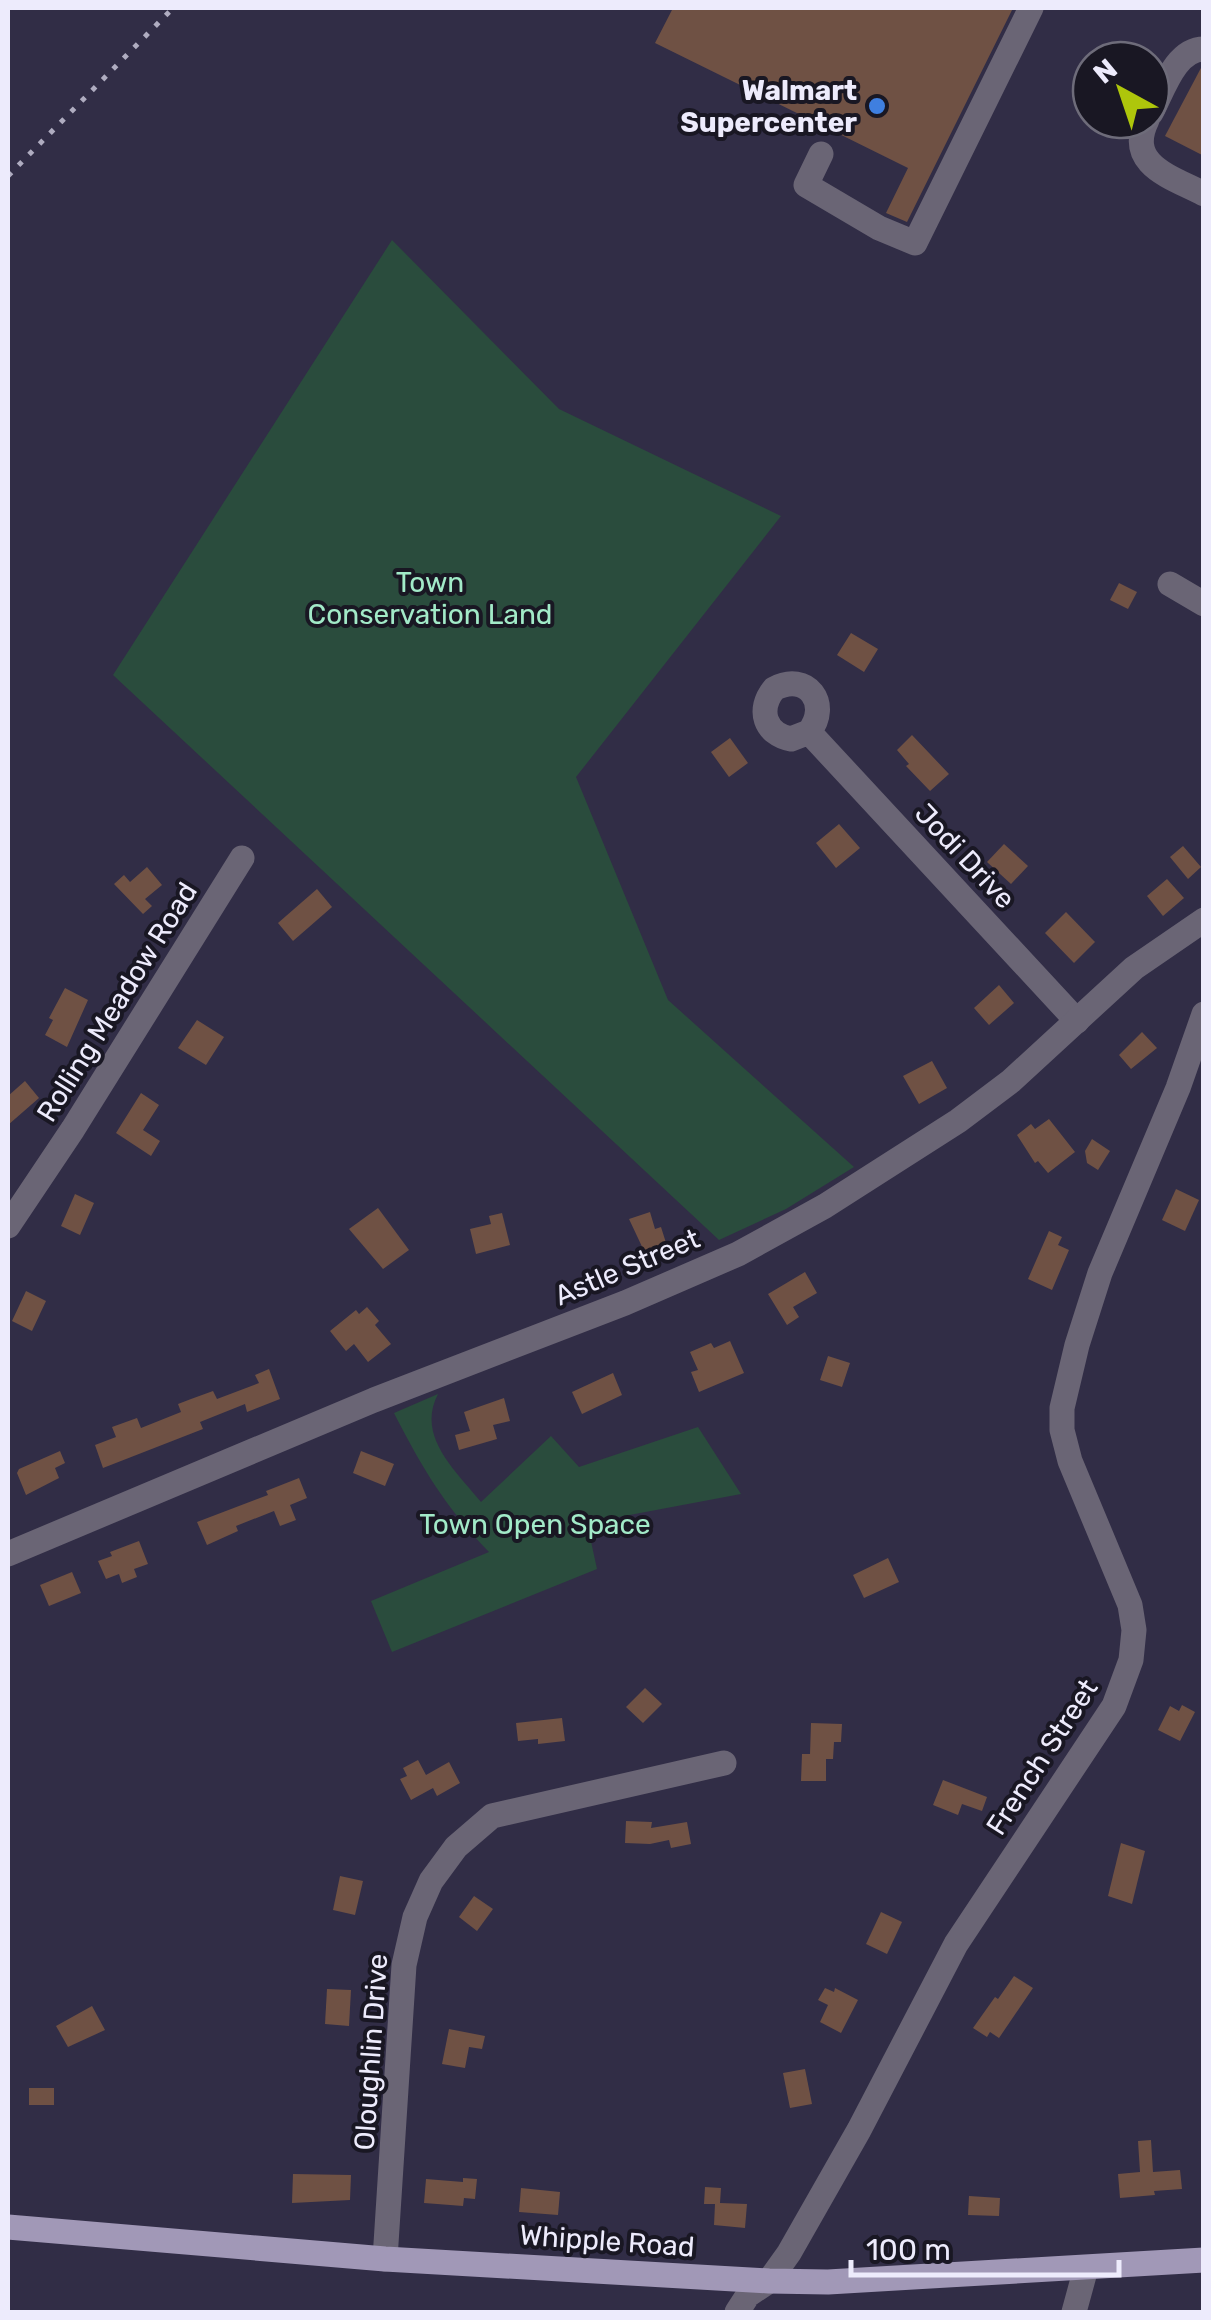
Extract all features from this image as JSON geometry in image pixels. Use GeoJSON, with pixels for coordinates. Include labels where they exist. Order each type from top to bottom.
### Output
{"type":"FeatureCollection","features":[{"type":"Feature","properties":{"kind":"main road","name":"Whipple Road"},"geometry":{"type":"LineString","coordinates":[[8,2227],[385,2259],[769,2281],[828,2282],[1204,2260]]}},
{"type":"Feature","properties":{"kind":"street"},"geometry":{"type":"LineString","coordinates":[[821,154],[806,185],[879,228],[915,243],[1032,8]]}},
{"type":"Feature","properties":{"kind":"street"},"geometry":{"type":"LineString","coordinates":[[1171,76],[1182,56],[1193,49],[1204,49]]}},
{"type":"Feature","properties":{"kind":"street"},"geometry":{"type":"LineString","coordinates":[[1141,140],[1148,161],[1204,194]]}},
{"type":"Feature","properties":{"kind":"street"},"geometry":{"type":"LineString","coordinates":[[1170,584],[1204,604]]}},
{"type":"Feature","properties":{"kind":"street","name":"Jodi Drive"},"geometry":{"type":"LineString","coordinates":[[809,732],[1078,1021]]}},
{"type":"Feature","properties":{"kind":"street","name":"Rolling Meadow Road"},"geometry":{"type":"LineString","coordinates":[[8,1226],[242,858]]}},
{"type":"Feature","properties":{"kind":"street","name":"Astle Street"},"geometry":{"type":"LineString","coordinates":[[8,1551],[738,1254],[825,1206],[958,1122],[1012,1082],[1134,968],[1204,920]]}},
{"type":"Feature","properties":{"kind":"street","name":"French Street"},"geometry":{"type":"LineString","coordinates":[[737,2312],[748,2295],[769,2281],[789,2252],[859,2130],[956,1944],[1099,1732],[1126,1679],[1133,1646],[1130,1605],[1070,1461],[1062,1430],[1062,1408],[1072,1361],[1100,1273],[1178,1088],[1204,1014]]}},
{"type":"Feature","properties":{"kind":"street","name":"Oloughlin Drive"},"geometry":{"type":"LineString","coordinates":[[385,2259],[404,1965],[415,1917],[431,1881],[456,1847],[492,1816],[724,1763]]}},
{"type":"Feature","properties":{"kind":"street"},"geometry":{"type":"LineString","coordinates":[[1074,2312],[1086,2268]]}},
{"type":"Feature","properties":{"kind":"green space","name":"Town Conservation Land"},"geometry":{"type":"Polygon","coordinates":[[[392,240],[559,409],[781,516],[576,777],[668,1000],[854,1167],[786,1209],[719,1240],[113,675],[392,240]]]}},
{"type":"Feature","properties":{"kind":"green space","name":"Town Open Space"},"geometry":{"type":"Polygon","coordinates":[[[438,1394],[432,1409],[435,1438],[450,1465],[481,1502],[551,1436],[579,1467],[698,1427],[741,1494],[587,1523],[597,1569],[392,1652],[371,1601],[489,1552],[436,1487],[394,1413],[438,1394]]]}},
{"type":"Feature","properties":{"kind":"building","name":"Walmart Supercenter"},"geometry":{"type":"Polygon","coordinates":[[[673,8],[1013,8],[907,222],[886,213],[908,168],[655,43],[673,8]]]}},
{"type":"Feature","properties":{"kind":"building"},"geometry":{"type":"Polygon","coordinates":[[[1204,66],[1204,156],[1171,139],[1171,125],[1204,66]]]}},
{"type":"Feature","properties":{"kind":"building"},"geometry":{"type":"Polygon","coordinates":[[[1119,583],[1137,592],[1128,609],[1110,600],[1119,583]]]}},
{"type":"Feature","properties":{"kind":"building"},"geometry":{"type":"Polygon","coordinates":[[[851,633],[878,649],[864,672],[837,655],[851,633]]]}},
{"type":"Feature","properties":{"kind":"building"},"geometry":{"type":"Polygon","coordinates":[[[912,735],[949,774],[930,791],[906,766],[909,764],[897,750],[912,735]]]}},
{"type":"Feature","properties":{"kind":"building"},"geometry":{"type":"Polygon","coordinates":[[[730,738],[748,763],[729,777],[711,752],[730,738]]]}},
{"type":"Feature","properties":{"kind":"building"},"geometry":{"type":"Polygon","coordinates":[[[839,824],[860,848],[836,868],[816,843],[839,824]]]}},
{"type":"Feature","properties":{"kind":"building"},"geometry":{"type":"Polygon","coordinates":[[[1004,844],[1028,866],[1011,884],[987,862],[1004,844]]]}},
{"type":"Feature","properties":{"kind":"building"},"geometry":{"type":"Polygon","coordinates":[[[1183,846],[1201,867],[1188,879],[1170,857],[1183,846]]]}},
{"type":"Feature","properties":{"kind":"building"},"geometry":{"type":"Polygon","coordinates":[[[147,867],[162,885],[145,899],[152,906],[143,914],[114,884],[124,875],[130,882],[147,867]]]}},
{"type":"Feature","properties":{"kind":"building"},"geometry":{"type":"Polygon","coordinates":[[[1167,879],[1184,898],[1163,916],[1147,896],[1167,879]]]}},
{"type":"Feature","properties":{"kind":"building"},"geometry":{"type":"Polygon","coordinates":[[[317,889],[332,907],[293,941],[278,923],[317,889]]]}},
{"type":"Feature","properties":{"kind":"building"},"geometry":{"type":"Polygon","coordinates":[[[1066,912],[1095,942],[1074,963],[1045,933],[1066,912]]]}},
{"type":"Feature","properties":{"kind":"building"},"geometry":{"type":"Polygon","coordinates":[[[999,985],[1014,1003],[989,1025],[974,1008],[999,985]]]}},
{"type":"Feature","properties":{"kind":"building"},"geometry":{"type":"Polygon","coordinates":[[[65,988],[88,1000],[67,1047],[45,1035],[65,988]]]}},
{"type":"Feature","properties":{"kind":"building"},"geometry":{"type":"Polygon","coordinates":[[[197,1020],[224,1037],[206,1065],[178,1048],[197,1020]]]}},
{"type":"Feature","properties":{"kind":"building"},"geometry":{"type":"Polygon","coordinates":[[[1142,1032],[1157,1048],[1131,1069],[1119,1055],[1142,1032]]]}},
{"type":"Feature","properties":{"kind":"building"},"geometry":{"type":"Polygon","coordinates":[[[932,1061],[947,1088],[919,1104],[903,1076],[932,1061]]]}},
{"type":"Feature","properties":{"kind":"building"},"geometry":{"type":"Polygon","coordinates":[[[25,1081],[39,1098],[8,1125],[8,1096],[25,1081]]]}},
{"type":"Feature","properties":{"kind":"building"},"geometry":{"type":"Polygon","coordinates":[[[141,1093],[159,1105],[143,1130],[160,1141],[151,1156],[116,1133],[141,1093]]]}},
{"type":"Feature","properties":{"kind":"building"},"geometry":{"type":"Polygon","coordinates":[[[1049,1119],[1075,1152],[1048,1173],[1038,1161],[1035,1163],[1017,1135],[1031,1124],[1035,1129],[1049,1119]]]}},
{"type":"Feature","properties":{"kind":"building"},"geometry":{"type":"Polygon","coordinates":[[[1092,1139],[1110,1151],[1098,1170],[1087,1163],[1085,1151],[1092,1139]]]}},
{"type":"Feature","properties":{"kind":"building"},"geometry":{"type":"Polygon","coordinates":[[[1176,1189],[1199,1200],[1185,1231],[1162,1220],[1176,1189]]]}},
{"type":"Feature","properties":{"kind":"building"},"geometry":{"type":"Polygon","coordinates":[[[75,1194],[94,1203],[80,1235],[61,1226],[75,1194]]]}},
{"type":"Feature","properties":{"kind":"building"},"geometry":{"type":"Polygon","coordinates":[[[378,1208],[409,1250],[383,1269],[349,1229],[378,1208]]]}},
{"type":"Feature","properties":{"kind":"building"},"geometry":{"type":"Polygon","coordinates":[[[650,1212],[655,1229],[661,1227],[667,1246],[645,1253],[629,1219],[650,1212]]]}},
{"type":"Feature","properties":{"kind":"building"},"geometry":{"type":"Polygon","coordinates":[[[502,1213],[510,1245],[476,1254],[470,1229],[491,1224],[489,1216],[502,1213]]]}},
{"type":"Feature","properties":{"kind":"building"},"geometry":{"type":"Polygon","coordinates":[[[1049,1231],[1062,1237],[1058,1245],[1069,1250],[1052,1290],[1028,1279],[1049,1231]]]}},
{"type":"Feature","properties":{"kind":"building"},"geometry":{"type":"Polygon","coordinates":[[[805,1272],[817,1293],[793,1307],[799,1317],[787,1325],[768,1294],[805,1272]]]}},
{"type":"Feature","properties":{"kind":"building"},"geometry":{"type":"Polygon","coordinates":[[[26,1291],[46,1301],[32,1331],[12,1321],[26,1291]]]}},
{"type":"Feature","properties":{"kind":"building"},"geometry":{"type":"Polygon","coordinates":[[[367,1307],[379,1321],[375,1325],[391,1344],[368,1362],[354,1344],[346,1351],[330,1331],[356,1310],[359,1314],[367,1307]]]}},
{"type":"Feature","properties":{"kind":"building"},"geometry":{"type":"Polygon","coordinates":[[[730,1341],[744,1373],[699,1392],[691,1372],[698,1370],[690,1352],[711,1343],[714,1348],[730,1341]]]}},
{"type":"Feature","properties":{"kind":"building"},"geometry":{"type":"Polygon","coordinates":[[[828,1356],[850,1363],[842,1387],[820,1380],[828,1356]]]}},
{"type":"Feature","properties":{"kind":"building"},"geometry":{"type":"Polygon","coordinates":[[[269,1369],[280,1399],[247,1412],[245,1404],[200,1422],[203,1429],[103,1468],[95,1445],[116,1437],[112,1427],[137,1418],[141,1428],[181,1412],[178,1404],[191,1399],[213,1391],[217,1399],[259,1383],[255,1375],[269,1369]]]}},
{"type":"Feature","properties":{"kind":"building"},"geometry":{"type":"Polygon","coordinates":[[[613,1373],[622,1395],[582,1414],[572,1392],[613,1373]]]}},
{"type":"Feature","properties":{"kind":"building"},"geometry":{"type":"Polygon","coordinates":[[[504,1398],[510,1421],[493,1425],[497,1439],[459,1450],[455,1435],[470,1431],[464,1412],[504,1398]]]}},
{"type":"Feature","properties":{"kind":"building"},"geometry":{"type":"Polygon","coordinates":[[[60,1451],[65,1463],[55,1468],[59,1478],[26,1495],[19,1469],[60,1451]]]}},
{"type":"Feature","properties":{"kind":"building"},"geometry":{"type":"Polygon","coordinates":[[[361,1451],[394,1464],[385,1486],[353,1473],[361,1451]]]}},
{"type":"Feature","properties":{"kind":"building"},"geometry":{"type":"Polygon","coordinates":[[[299,1478],[307,1498],[290,1505],[296,1520],[280,1526],[274,1511],[236,1526],[238,1531],[207,1545],[197,1522],[268,1495],[266,1491],[299,1478]]]}},
{"type":"Feature","properties":{"kind":"building"},"geometry":{"type":"Polygon","coordinates":[[[139,1541],[148,1564],[134,1569],[137,1577],[122,1583],[119,1574],[106,1579],[98,1561],[139,1541]]]}},
{"type":"Feature","properties":{"kind":"building"},"geometry":{"type":"Polygon","coordinates":[[[888,1558],[899,1582],[864,1598],[853,1575],[888,1558]]]}},
{"type":"Feature","properties":{"kind":"building"},"geometry":{"type":"Polygon","coordinates":[[[72,1572],[81,1593],[49,1606],[40,1585],[72,1572]]]}},
{"type":"Feature","properties":{"kind":"building"},"geometry":{"type":"Polygon","coordinates":[[[645,1688],[662,1704],[643,1723],[626,1707],[645,1688]]]}},
{"type":"Feature","properties":{"kind":"building"},"geometry":{"type":"Polygon","coordinates":[[[1182,1705],[1195,1712],[1180,1741],[1158,1730],[1170,1706],[1179,1711],[1182,1705]]]}},
{"type":"Feature","properties":{"kind":"building"},"geometry":{"type":"Polygon","coordinates":[[[562,1718],[565,1741],[518,1741],[516,1723],[562,1718]]]}},
{"type":"Feature","properties":{"kind":"building"},"geometry":{"type":"Polygon","coordinates":[[[811,1723],[842,1724],[841,1742],[834,1742],[833,1759],[826,1759],[826,1781],[801,1781],[802,1754],[810,1754],[811,1723]]]}},
{"type":"Feature","properties":{"kind":"building"},"geometry":{"type":"Polygon","coordinates":[[[418,1760],[426,1775],[449,1762],[460,1783],[437,1796],[433,1788],[411,1800],[400,1779],[407,1776],[403,1768],[418,1760]]]}},
{"type":"Feature","properties":{"kind":"building"},"geometry":{"type":"Polygon","coordinates":[[[943,1780],[987,1797],[982,1811],[962,1804],[958,1815],[933,1805],[943,1780]]]}},
{"type":"Feature","properties":{"kind":"building"},"geometry":{"type":"Polygon","coordinates":[[[626,1821],[652,1822],[651,1828],[687,1822],[691,1844],[671,1848],[669,1840],[625,1843],[626,1821]]]}},
{"type":"Feature","properties":{"kind":"building"},"geometry":{"type":"Polygon","coordinates":[[[1121,1843],[1145,1851],[1132,1904],[1108,1896],[1121,1843]]]}},
{"type":"Feature","properties":{"kind":"building"},"geometry":{"type":"Polygon","coordinates":[[[340,1876],[363,1881],[355,1915],[333,1910],[340,1876]]]}},
{"type":"Feature","properties":{"kind":"building"},"geometry":{"type":"Polygon","coordinates":[[[474,1896],[493,1909],[477,1931],[459,1917],[474,1896]]]}},
{"type":"Feature","properties":{"kind":"building"},"geometry":{"type":"Polygon","coordinates":[[[881,1912],[902,1922],[887,1954],[866,1944],[881,1912]]]}},
{"type":"Feature","properties":{"kind":"building"},"geometry":{"type":"Polygon","coordinates":[[[1014,1976],[1033,1988],[999,2038],[990,2032],[987,2037],[973,2028],[1014,1976]]]}},
{"type":"Feature","properties":{"kind":"building"},"geometry":{"type":"Polygon","coordinates":[[[825,1988],[834,1992],[835,1988],[858,2000],[841,2033],[820,2022],[828,2005],[818,2000],[825,1988]]]}},
{"type":"Feature","properties":{"kind":"building"},"geometry":{"type":"Polygon","coordinates":[[[327,1989],[351,1990],[349,2026],[325,2024],[327,1989]]]}},
{"type":"Feature","properties":{"kind":"building"},"geometry":{"type":"Polygon","coordinates":[[[92,2006],[105,2030],[68,2047],[56,2026],[92,2006]]]}},
{"type":"Feature","properties":{"kind":"building"},"geometry":{"type":"Polygon","coordinates":[[[449,2029],[485,2036],[482,2049],[469,2047],[465,2068],[442,2064],[449,2029]]]}},
{"type":"Feature","properties":{"kind":"building"},"geometry":{"type":"Polygon","coordinates":[[[805,2069],[812,2104],[790,2108],[783,2073],[805,2069]]]}},
{"type":"Feature","properties":{"kind":"building"},"geometry":{"type":"Polygon","coordinates":[[[29,2088],[54,2088],[54,2105],[29,2105],[29,2088]]]}},
{"type":"Feature","properties":{"kind":"building"},"geometry":{"type":"Polygon","coordinates":[[[1151,2140],[1153,2172],[1180,2170],[1182,2189],[1120,2198],[1118,2174],[1140,2172],[1138,2141],[1151,2140]]]}},
{"type":"Feature","properties":{"kind":"building"},"geometry":{"type":"Polygon","coordinates":[[[293,2174],[351,2175],[350,2200],[292,2203],[293,2174]]]}},
{"type":"Feature","properties":{"kind":"building"},"geometry":{"type":"Polygon","coordinates":[[[463,2178],[477,2179],[475,2199],[464,2198],[463,2206],[424,2203],[426,2179],[463,2182],[463,2178]]]}},
{"type":"Feature","properties":{"kind":"building"},"geometry":{"type":"Polygon","coordinates":[[[705,2187],[721,2188],[720,2203],[747,2204],[745,2228],[714,2225],[715,2204],[704,2204],[705,2187]]]}},
{"type":"Feature","properties":{"kind":"building"},"geometry":{"type":"Polygon","coordinates":[[[521,2188],[560,2192],[558,2215],[519,2212],[521,2188]]]}},
{"type":"Feature","properties":{"kind":"building"},"geometry":{"type":"Polygon","coordinates":[[[969,2196],[1000,2198],[999,2216],[968,2215],[969,2196]]]}},
{"type":"Feature","properties":{"kind":"railway"},"geometry":{"type":"LineString","coordinates":[[8,176],[173,8]]}},
{"type":"Feature","properties":{"kind":"place","name":"Walmart Supercenter"},"geometry":{"type":"Point","coordinates":[877,106]}}]}
